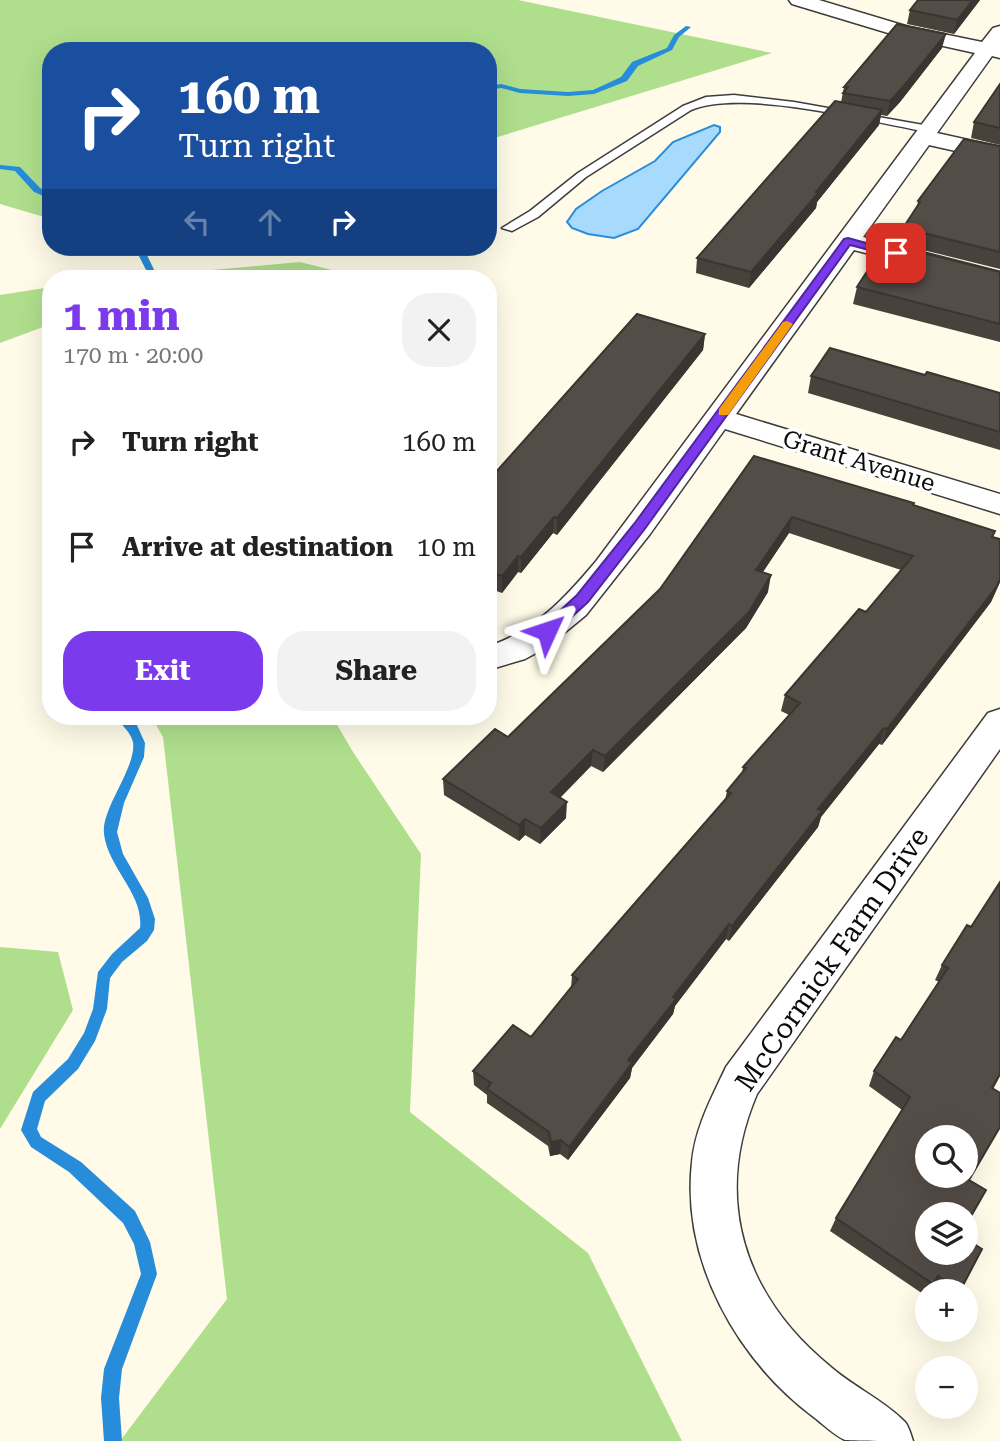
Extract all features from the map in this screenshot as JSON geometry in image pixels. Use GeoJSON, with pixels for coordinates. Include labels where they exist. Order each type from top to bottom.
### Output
{"type":"FeatureCollection","features":[{"type":"Feature","properties":{"kind":"street"},"geometry":{"type":"LineString","coordinates":[[799,0],[905,32],[996,44]]}},
{"type":"Feature","properties":{"kind":"street"},"geometry":{"type":"LineString","coordinates":[[497,656],[511,653],[534,640],[559,621],[582,598],[719,418],[926,133],[996,44]]}},
{"type":"Feature","properties":{"kind":"street"},"geometry":{"type":"LineString","coordinates":[[926,133],[1000,154]]}},
{"type":"Feature","properties":{"kind":"street"},"geometry":{"type":"LineString","coordinates":[[848,241],[1000,280]]}},
{"type":"Feature","properties":{"kind":"street","name":"Grant Avenue"},"geometry":{"type":"LineString","coordinates":[[719,418],[1000,504]]}},
{"type":"Feature","properties":{"kind":"street","name":"McCormick Farm Drive"},"geometry":{"type":"LineString","coordinates":[[888,1441],[792,1366],[758,1326],[731,1276],[714,1218],[714,1161],[724,1119],[741,1081],[1000,722]]}},
{"type":"Feature","properties":{"kind":"lane"},"geometry":{"type":"LineString","coordinates":[[508,228],[534,214],[582,175],[687,108],[706,100],[734,98],[794,105],[926,133]]}},
{"type":"Feature","properties":{"kind":"green space"},"geometry":{"type":"Polygon","coordinates":[[[0,0],[518,0],[772,53],[497,137],[497,42],[42,42],[42,216],[0,204],[0,0]]]}},
{"type":"Feature","properties":{"kind":"green space"},"geometry":{"type":"Polygon","coordinates":[[[300,262],[332,270],[212,270],[300,262]]]}},
{"type":"Feature","properties":{"kind":"green space"},"geometry":{"type":"Polygon","coordinates":[[[42,288],[42,327],[0,343],[0,295],[42,288]]]}},
{"type":"Feature","properties":{"kind":"green space"},"geometry":{"type":"Polygon","coordinates":[[[156,725],[337,725],[421,854],[410,1112],[588,1253],[682,1441],[120,1441],[227,1299],[163,737],[156,725]]]}},
{"type":"Feature","properties":{"kind":"green space"},"geometry":{"type":"Polygon","coordinates":[[[0,947],[58,952],[73,1010],[0,1129],[0,947]]]}},
{"type":"Feature","properties":{"kind":"water"},"geometry":{"type":"Polygon","coordinates":[[[714,125],[720,127],[720,132],[638,229],[614,238],[588,234],[572,228],[567,222],[576,209],[655,161],[673,142],[714,125]]]}},
{"type":"Feature","properties":{"kind":"building"},"geometry":{"type":"Polygon","coordinates":[[[918,0],[973,0],[957,20],[910,10],[918,0]]]}},
{"type":"Feature","properties":{"kind":"building"},"geometry":{"type":"Polygon","coordinates":[[[897,24],[946,34],[890,101],[843,93],[848,87],[844,87],[897,24]]]}},
{"type":"Feature","properties":{"kind":"building"},"geometry":{"type":"Polygon","coordinates":[[[1000,84],[1000,128],[974,122],[1000,84]]]}},
{"type":"Feature","properties":{"kind":"building"},"geometry":{"type":"Polygon","coordinates":[[[835,101],[882,110],[816,192],[819,192],[751,272],[697,258],[835,101]]]}},
{"type":"Feature","properties":{"kind":"building"},"geometry":{"type":"Polygon","coordinates":[[[964,139],[1000,146],[1000,252],[903,228],[920,202],[918,201],[964,139]]]}},
{"type":"Feature","properties":{"kind":"building"},"geometry":{"type":"Polygon","coordinates":[[[891,245],[1000,272],[1000,324],[857,287],[873,262],[879,263],[891,245]]]}},
{"type":"Feature","properties":{"kind":"building"},"geometry":{"type":"Polygon","coordinates":[[[637,314],[705,334],[557,518],[554,517],[502,576],[497,574],[497,471],[637,314]]]}},
{"type":"Feature","properties":{"kind":"building"},"geometry":{"type":"Polygon","coordinates":[[[830,348],[1000,393],[1000,432],[811,376],[830,348]]]}},
{"type":"Feature","properties":{"kind":"building"},"geometry":{"type":"Polygon","coordinates":[[[754,456],[914,503],[913,505],[995,531],[992,537],[1000,539],[1000,578],[997,586],[887,729],[884,728],[818,809],[822,811],[673,997],[676,999],[628,1060],[632,1063],[569,1147],[561,1140],[551,1142],[549,1132],[487,1089],[491,1083],[473,1071],[513,1025],[531,1037],[578,979],[572,975],[731,793],[727,791],[746,768],[743,767],[800,703],[785,695],[859,609],[866,612],[913,556],[792,517],[756,570],[771,575],[749,612],[605,756],[593,750],[551,792],[567,802],[541,828],[525,819],[519,825],[443,779],[495,729],[508,737],[660,589],[754,456]]]}},
{"type":"Feature","properties":{"kind":"building"},"geometry":{"type":"Polygon","coordinates":[[[1000,882],[1000,1074],[992,1088],[1000,1093],[1000,1127],[978,1165],[978,1125],[915,1125],[915,1188],[978,1188],[978,1185],[986,1190],[978,1204],[915,1202],[915,1265],[974,1265],[966,1279],[942,1279],[938,1276],[936,1279],[926,1279],[836,1218],[910,1097],[874,1071],[896,1037],[901,1040],[948,968],[942,965],[967,925],[971,927],[1000,882]]]}},
{"type":"Feature","properties":{"kind":"waterway"},"geometry":{"type":"LineString","coordinates":[[497,87],[568,94],[594,92],[624,79],[635,64],[670,49],[676,36],[688,27]]}},
{"type":"Feature","properties":{"kind":"waterway"},"geometry":{"type":"LineString","coordinates":[[0,167],[17,169],[42,192]]}},
{"type":"Feature","properties":{"kind":"waterway"},"geometry":{"type":"LineString","coordinates":[[143,256],[150,270]]}},
{"type":"Feature","properties":{"kind":"waterway"},"geometry":{"type":"LineString","coordinates":[[113,1441],[110,1398],[113,1369],[149,1274],[142,1242],[129,1217],[75,1167],[36,1142],[29,1130],[38,1097],[73,1064],[90,1036],[100,1009],[103,976],[117,958],[147,930],[148,919],[141,898],[117,855],[110,832],[118,803],[138,757],[139,743],[131,725]]}},
{"type":"Feature","properties":{"kind":"slow traffic"},"geometry":{"type":"LineString","coordinates":[[723,412],[787,324]]}},
{"type":"Feature","properties":{"kind":"route"},"geometry":{"type":"LineString","coordinates":[[547,631],[582,598],[639,527],[848,241],[896,253]]}}]}
